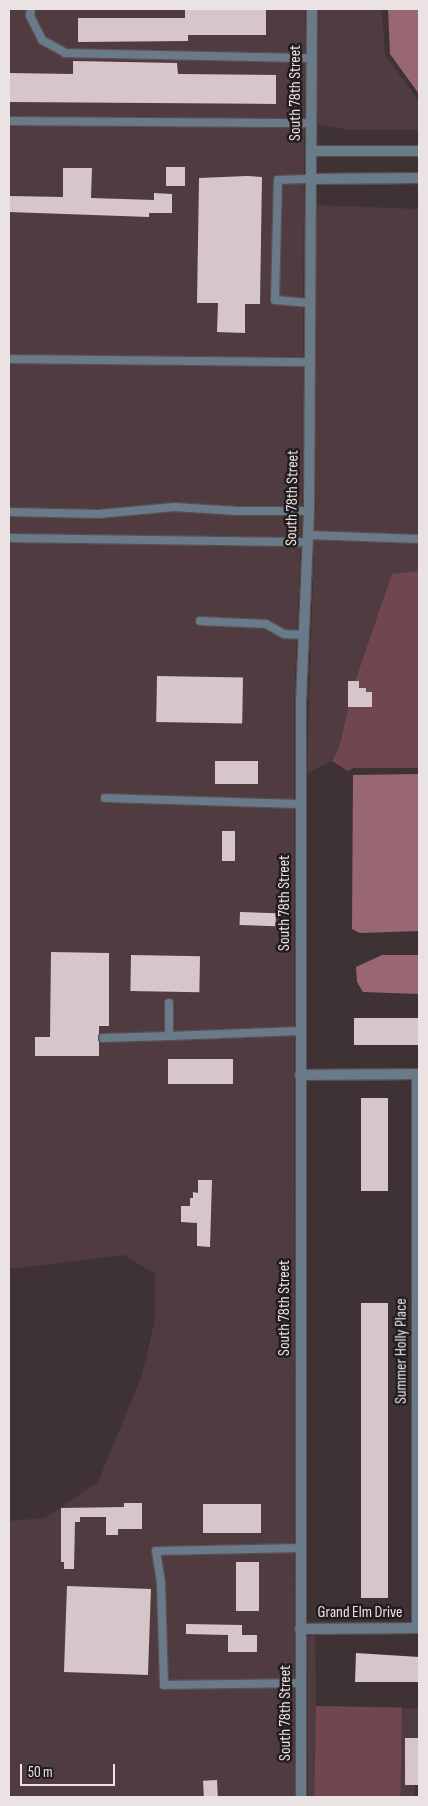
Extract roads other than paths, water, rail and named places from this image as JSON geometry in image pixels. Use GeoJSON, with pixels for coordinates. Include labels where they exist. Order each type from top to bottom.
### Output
{"type":"FeatureCollection","features":[{"type":"Feature","properties":{"kind":"street","name":"South 78th Street"},"geometry":{"type":"LineString","coordinates":[[301,1797],[300,804],[308,511],[312,9]]}},
{"type":"Feature","properties":{"kind":"street"},"geometry":{"type":"LineString","coordinates":[[311,151],[419,151]]}},
{"type":"Feature","properties":{"kind":"street"},"geometry":{"type":"LineString","coordinates":[[311,179],[419,178]]}},
{"type":"Feature","properties":{"kind":"street"},"geometry":{"type":"LineString","coordinates":[[300,1075],[418,1074]]}},
{"type":"Feature","properties":{"kind":"street","name":"Summer Holly Place"},"geometry":{"type":"LineString","coordinates":[[418,1074],[418,1628]]}},
{"type":"Feature","properties":{"kind":"street","name":"Grand Elm Drive"},"geometry":{"type":"LineString","coordinates":[[300,1629],[418,1628]]}},
{"type":"Feature","properties":{"kind":"lane"},"geometry":{"type":"LineString","coordinates":[[31,9],[30,16],[42,40],[65,53],[312,58]]}},
{"type":"Feature","properties":{"kind":"lane"},"geometry":{"type":"LineString","coordinates":[[9,121],[311,123]]}},
{"type":"Feature","properties":{"kind":"lane"},"geometry":{"type":"LineString","coordinates":[[310,303],[275,300],[278,180],[311,179]]}},
{"type":"Feature","properties":{"kind":"lane"},"geometry":{"type":"LineString","coordinates":[[9,359],[310,362]]}},
{"type":"Feature","properties":{"kind":"lane"},"geometry":{"type":"LineString","coordinates":[[9,512],[100,514],[174,507],[238,511],[308,511]]}},
{"type":"Feature","properties":{"kind":"lane"},"geometry":{"type":"LineString","coordinates":[[9,538],[419,539]]}},
{"type":"Feature","properties":{"kind":"lane"},"geometry":{"type":"LineString","coordinates":[[200,621],[266,624],[284,634],[304,635]]}},
{"type":"Feature","properties":{"kind":"lane"},"geometry":{"type":"LineString","coordinates":[[105,798],[300,804]]}},
{"type":"Feature","properties":{"kind":"lane"},"geometry":{"type":"LineString","coordinates":[[169,1003],[169,1036]]}},
{"type":"Feature","properties":{"kind":"lane"},"geometry":{"type":"LineString","coordinates":[[103,1038],[300,1031]]}},
{"type":"Feature","properties":{"kind":"lane"},"geometry":{"type":"LineString","coordinates":[[300,1548],[156,1551],[161,1584],[164,1685],[301,1683]]}}]}
